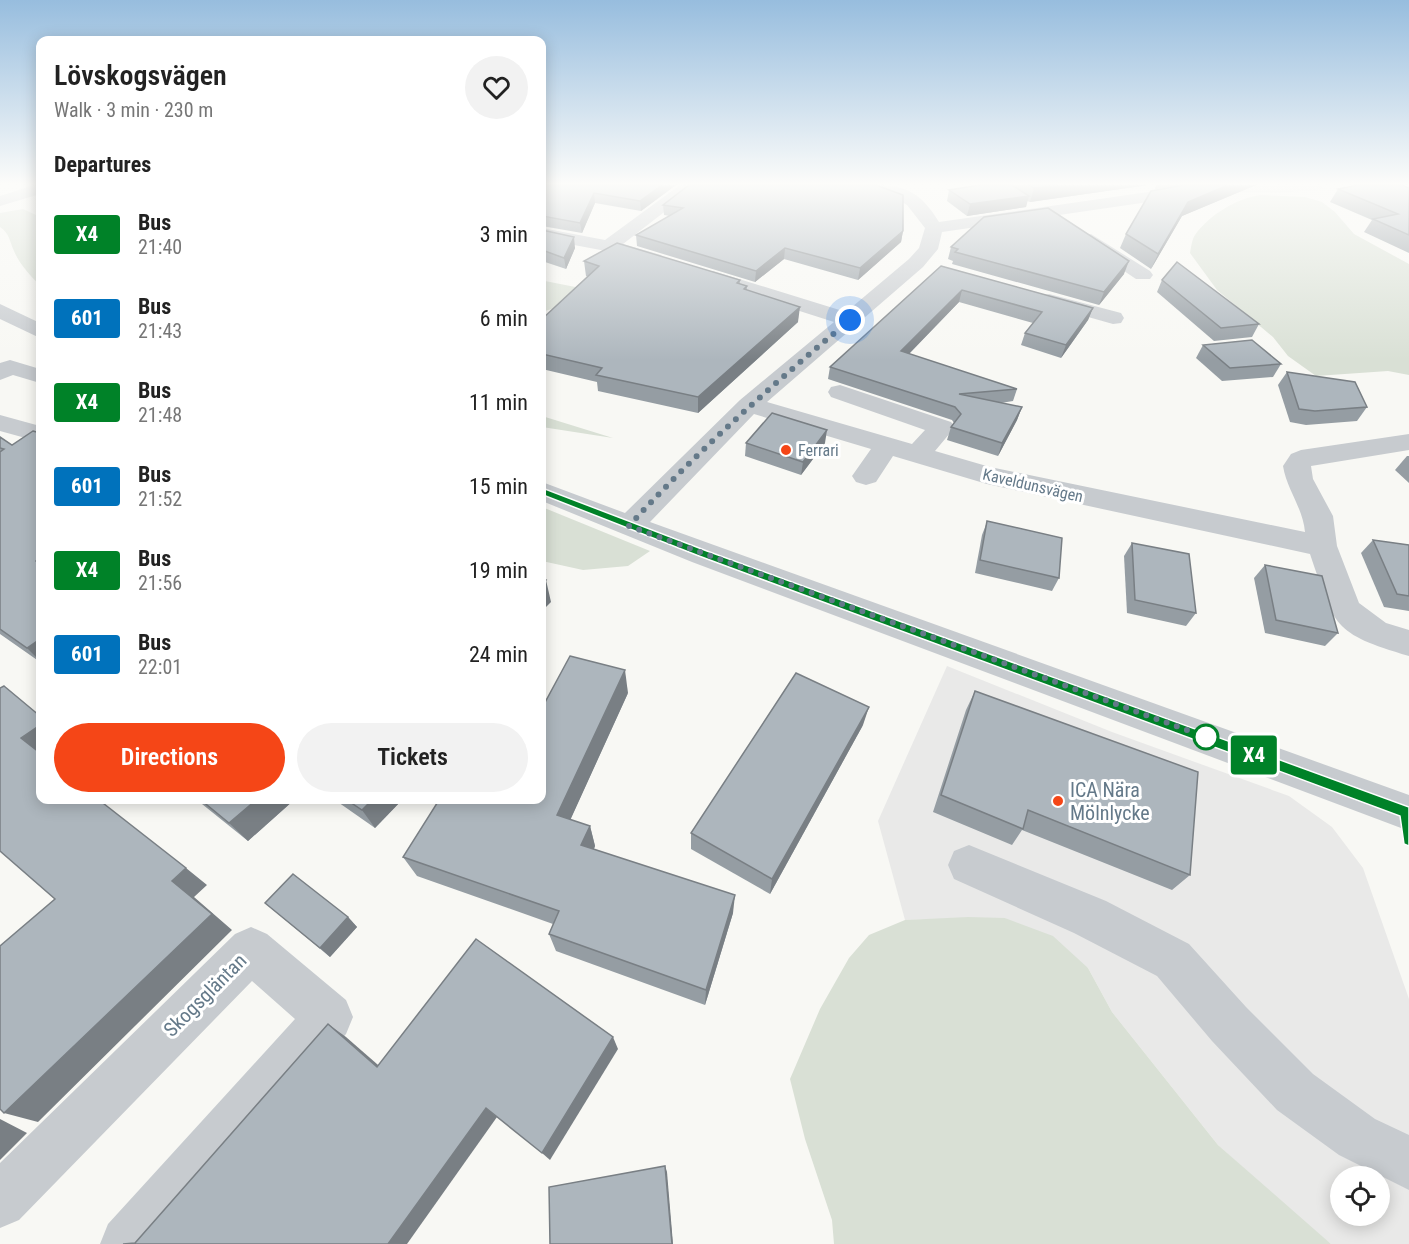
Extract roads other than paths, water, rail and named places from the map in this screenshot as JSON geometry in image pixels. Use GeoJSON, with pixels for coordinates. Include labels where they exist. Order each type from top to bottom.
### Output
{"type":"FeatureCollection","features":[{"type":"Feature","properties":{"kind":"street"},"geometry":{"type":"LineString","coordinates":[[593,243],[683,268],[850,320]]}},
{"type":"Feature","properties":{"kind":"street"},"geometry":{"type":"LineString","coordinates":[[609,246],[613,243]]}},
{"type":"Feature","properties":{"kind":"street"},"geometry":{"type":"LineString","coordinates":[[629,526],[749,405],[916,263],[928,249],[930,243]]}},
{"type":"Feature","properties":{"kind":"street"},"geometry":{"type":"LineString","coordinates":[[1095,243],[1143,275]]}},
{"type":"Feature","properties":{"kind":"street"},"geometry":{"type":"LineString","coordinates":[[916,263],[940,270]]}},
{"type":"Feature","properties":{"kind":"street"},"geometry":{"type":"LineString","coordinates":[[1033,295],[1113,318]]}},
{"type":"Feature","properties":{"kind":"street"},"geometry":{"type":"LineString","coordinates":[[0,310],[36,329]]}},
{"type":"Feature","properties":{"kind":"street"},"geometry":{"type":"LineString","coordinates":[[0,373],[10,367],[36,375]]}},
{"type":"Feature","properties":{"kind":"street"},"geometry":{"type":"LineString","coordinates":[[840,392],[942,426],[917,455]]}},
{"type":"Feature","properties":{"kind":"street","name":"Kaveldunsvägen"},"geometry":{"type":"LineString","coordinates":[[749,405],[1020,483],[1322,546]]}},
{"type":"Feature","properties":{"kind":"street"},"geometry":{"type":"LineString","coordinates":[[0,423],[36,433]]}},
{"type":"Feature","properties":{"kind":"street"},"geometry":{"type":"LineString","coordinates":[[1409,442],[1310,456],[1301,460],[1297,466],[1299,479],[1318,516],[1322,546],[1346,609],[1355,620],[1374,633],[1409,643]]}},
{"type":"Feature","properties":{"kind":"street"},"geometry":{"type":"LineString","coordinates":[[866,476],[886,446]]}},
{"type":"Feature","properties":{"kind":"street"},"geometry":{"type":"LineString","coordinates":[[546,493],[1408,822]]}},
{"type":"Feature","properties":{"kind":"street"},"geometry":{"type":"LineString","coordinates":[[969,865],[1090,917],[1173,960],[1229,1024],[1295,1092],[1357,1137],[1409,1163]]}},
{"type":"Feature","properties":{"kind":"street","name":"Skogsgläntan"},"geometry":{"type":"LineString","coordinates":[[0,1201],[251,950],[329,1017],[128,1244]]}},
{"type":"Feature","properties":{"kind":"place","name":"Ferrari"},"geometry":{"type":"Point","coordinates":[786,450]}},
{"type":"Feature","properties":{"kind":"place","name":"ICA Nära Mölnlycke"},"geometry":{"type":"Point","coordinates":[1058,801]}}]}
